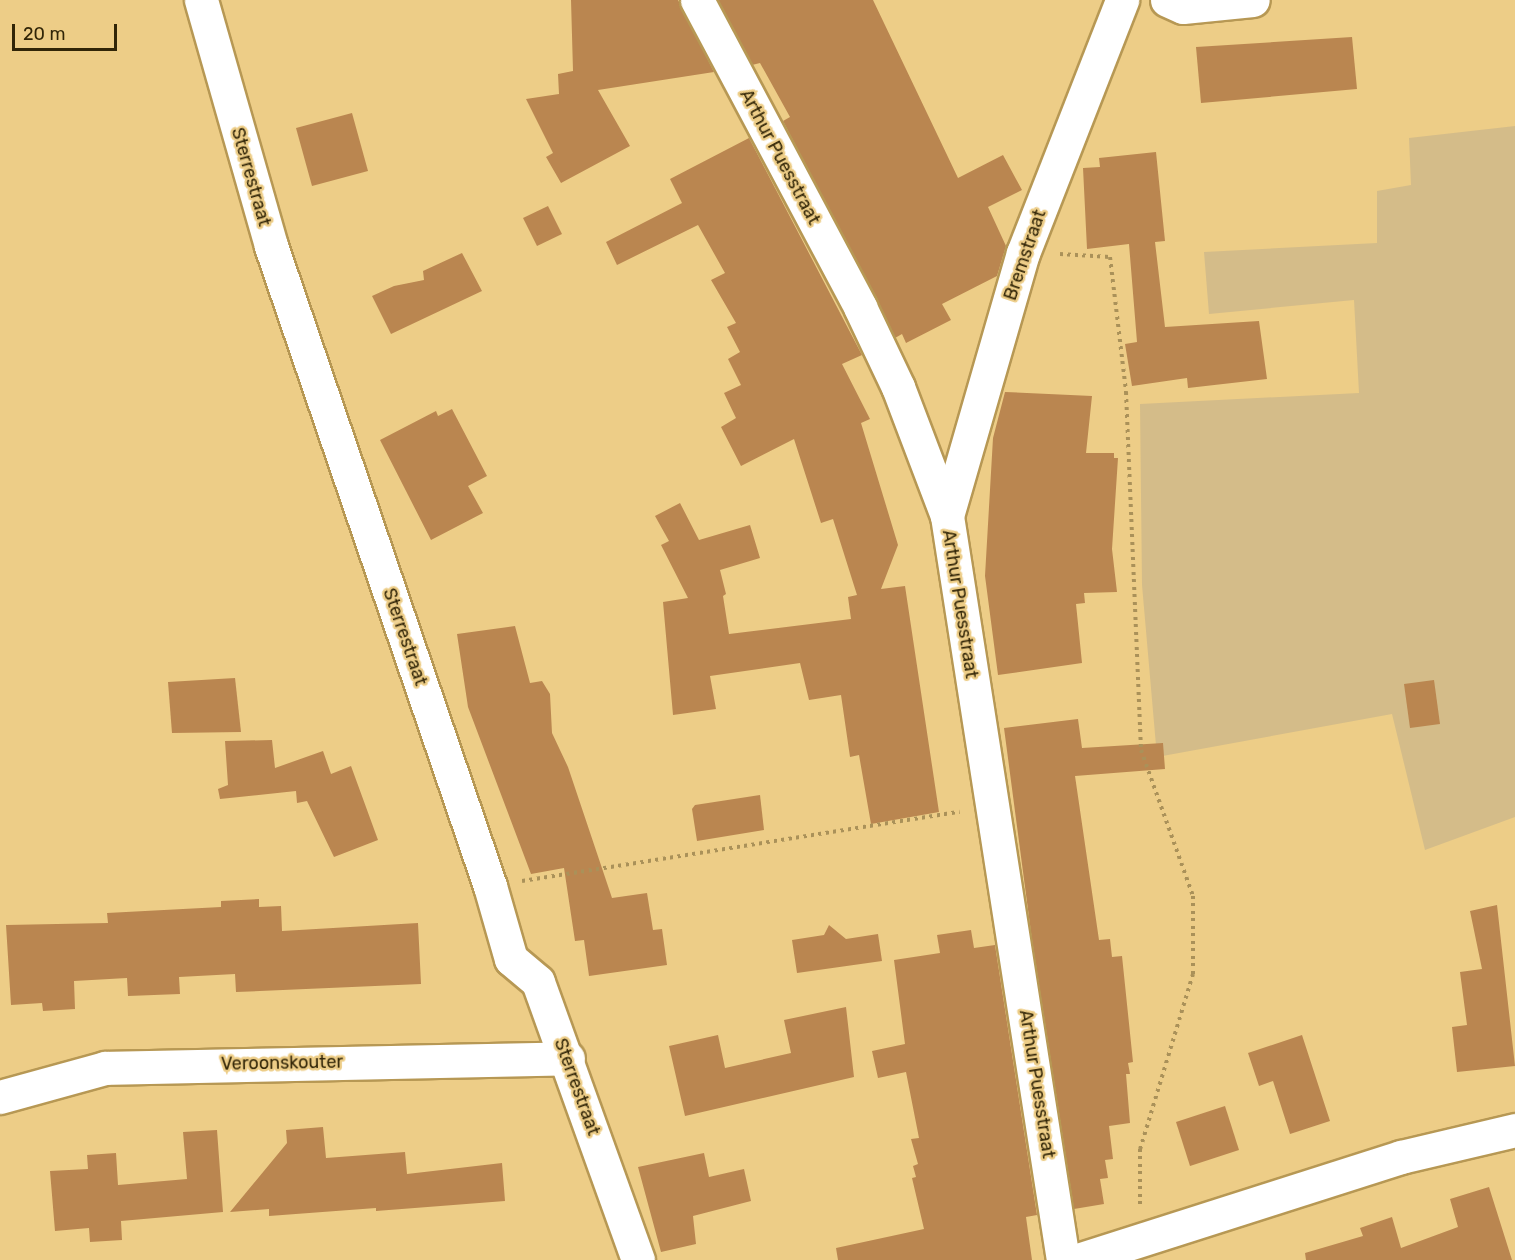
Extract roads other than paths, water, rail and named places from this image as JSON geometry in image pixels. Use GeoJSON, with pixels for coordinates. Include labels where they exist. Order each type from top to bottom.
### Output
{"type":"FeatureCollection","features":[{"type":"Feature","properties":{"kind":"street","name":"Sterrestraat"},"geometry":{"type":"LineString","coordinates":[[201,0],[271,246],[490,886],[511,959],[538,982],[568,1058],[638,1260]]}},
{"type":"Feature","properties":{"kind":"street","name":"Arthur Puesstraat"},"geometry":{"type":"LineString","coordinates":[[697,0],[860,307],[898,387],[947,516],[1063,1260]]}},
{"type":"Feature","properties":{"kind":"street","name":"Bremstraat"},"geometry":{"type":"LineString","coordinates":[[947,516],[1023,253],[1122,0]]}},
{"type":"Feature","properties":{"kind":"street"},"geometry":{"type":"LineString","coordinates":[[1167,0],[1183,7],[1253,0]]}},
{"type":"Feature","properties":{"kind":"street","name":"Veroonskouter"},"geometry":{"type":"LineString","coordinates":[[0,1097],[105,1068],[568,1058]]}},
{"type":"Feature","properties":{"kind":"street"},"geometry":{"type":"LineString","coordinates":[[1078,1260],[1401,1157],[1515,1130]]}}]}
